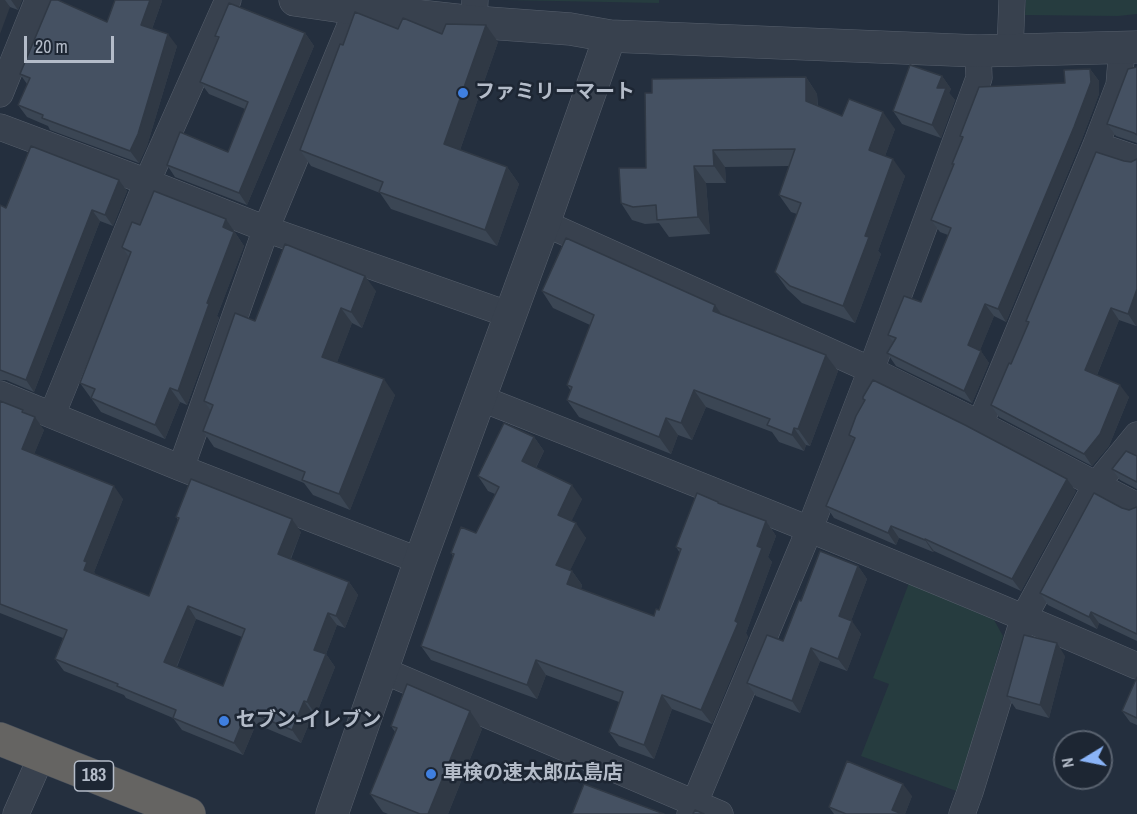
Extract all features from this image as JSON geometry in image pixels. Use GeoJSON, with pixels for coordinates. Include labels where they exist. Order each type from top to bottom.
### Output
{"type":"FeatureCollection","features":[{"type":"Feature","properties":{"kind":"highway","name":"183"},"geometry":{"type":"LineString","coordinates":[[0,739],[189,814]]}},
{"type":"Feature","properties":{"kind":"street"},"geometry":{"type":"LineString","coordinates":[[0,94],[38,0]]}},
{"type":"Feature","properties":{"kind":"street"},"geometry":{"type":"LineString","coordinates":[[52,415],[147,182],[228,0]]}},
{"type":"Feature","properties":{"kind":"street"},"geometry":{"type":"LineString","coordinates":[[298,0],[357,9],[474,11],[610,36],[978,51],[1129,48],[1119,85],[1096,145],[980,424]]}},
{"type":"Feature","properties":{"kind":"street"},"geometry":{"type":"LineString","coordinates":[[1010,51],[1012,0]]}},
{"type":"Feature","properties":{"kind":"street"},"geometry":{"type":"LineString","coordinates":[[181,468],[266,229],[357,9]]}},
{"type":"Feature","properties":{"kind":"street"},"geometry":{"type":"LineString","coordinates":[[332,814],[420,561],[610,36]]}},
{"type":"Feature","properties":{"kind":"street"},"geometry":{"type":"LineString","coordinates":[[692,808],[810,528],[871,370],[979,78],[978,51]]}},
{"type":"Feature","properties":{"kind":"street"},"geometry":{"type":"LineString","coordinates":[[0,127],[266,229],[510,315]]}},
{"type":"Feature","properties":{"kind":"street"},"geometry":{"type":"LineString","coordinates":[[1096,145],[1137,159]]}},
{"type":"Feature","properties":{"kind":"street"},"geometry":{"type":"LineString","coordinates":[[544,223],[871,370],[1137,506]]}},
{"type":"Feature","properties":{"kind":"street"},"geometry":{"type":"LineString","coordinates":[[0,394],[181,468],[420,561]]}},
{"type":"Feature","properties":{"kind":"street"},"geometry":{"type":"LineString","coordinates":[[480,398],[810,528],[1137,666]]}},
{"type":"Feature","properties":{"kind":"street"},"geometry":{"type":"LineString","coordinates":[[962,814],[1024,617],[1096,485],[1137,435]]}},
{"type":"Feature","properties":{"kind":"street"},"geometry":{"type":"LineString","coordinates":[[382,670],[692,808],[720,814]]}},
{"type":"Feature","properties":{"kind":"street"},"geometry":{"type":"LineString","coordinates":[[16,814],[42,755]]}},
{"type":"Feature","properties":{"kind":"green space"},"geometry":{"type":"Polygon","coordinates":[[[503,0],[659,0],[659,3],[503,0]]]}},
{"type":"Feature","properties":{"kind":"green space"},"geometry":{"type":"Polygon","coordinates":[[[1026,0],[1137,0],[1137,14],[1118,16],[1025,15],[1026,0]]]}},
{"type":"Feature","properties":{"kind":"green space"},"geometry":{"type":"Polygon","coordinates":[[[909,583],[994,620],[1003,636],[959,792],[861,756],[889,684],[873,678],[909,583]]]}},
{"type":"Feature","properties":{"kind":"building"},"geometry":{"type":"Polygon","coordinates":[[[51,0],[58,0],[107,22],[115,0],[150,0],[141,25],[168,34],[138,134],[130,151],[42,118],[43,115],[18,105],[30,78],[20,74],[51,0]]]}},
{"type":"Feature","properties":{"kind":"building"},"geometry":{"type":"Polygon","coordinates":[[[229,3],[305,33],[239,193],[167,165],[180,132],[228,152],[248,102],[200,82],[219,37],[215,36],[229,3]]]}},
{"type":"Feature","properties":{"kind":"building"},"geometry":{"type":"Polygon","coordinates":[[[355,12],[398,29],[403,18],[442,34],[446,24],[486,25],[444,144],[507,167],[485,230],[379,192],[383,182],[300,150],[340,44],[343,45],[355,12]]]}},
{"type":"Feature","properties":{"kind":"building"},"geometry":{"type":"Polygon","coordinates":[[[910,65],[942,76],[937,88],[946,88],[932,125],[893,111],[910,65]]]}},
{"type":"Feature","properties":{"kind":"building"},"geometry":{"type":"Polygon","coordinates":[[[1137,67],[1137,135],[1107,124],[1128,69],[1137,67]]]}},
{"type":"Feature","properties":{"kind":"building"},"geometry":{"type":"Polygon","coordinates":[[[1090,69],[1091,82],[1074,127],[998,309],[985,304],[968,345],[981,351],[964,391],[887,353],[896,338],[888,335],[904,296],[921,302],[951,228],[931,220],[954,164],[952,164],[963,137],[960,136],[979,87],[1065,83],[1064,70],[1090,69]]]}},
{"type":"Feature","properties":{"kind":"building"},"geometry":{"type":"Polygon","coordinates":[[[806,77],[806,101],[842,116],[849,99],[883,112],[869,150],[893,159],[865,236],[869,237],[843,306],[790,286],[775,272],[801,203],[779,195],[795,149],[713,150],[714,166],[694,166],[698,217],[657,220],[656,205],[633,207],[621,203],[619,168],[646,168],[645,93],[652,93],[652,79],[806,77]]]}},
{"type":"Feature","properties":{"kind":"building"},"geometry":{"type":"Polygon","coordinates":[[[31,146],[119,180],[105,215],[92,210],[26,380],[0,370],[0,205],[6,208],[31,146]]]}},
{"type":"Feature","properties":{"kind":"building"},"geometry":{"type":"Polygon","coordinates":[[[1096,152],[1124,161],[1131,162],[1137,159],[1137,289],[1128,314],[1111,308],[1085,370],[1120,385],[1100,434],[1084,454],[991,405],[1029,322],[1026,321],[1096,152]]]}},
{"type":"Feature","properties":{"kind":"building"},"geometry":{"type":"Polygon","coordinates":[[[154,191],[226,219],[223,227],[234,232],[207,303],[209,304],[178,391],[170,388],[155,425],[91,398],[95,389],[80,383],[131,252],[122,247],[132,222],[140,225],[154,191]]]}},
{"type":"Feature","properties":{"kind":"building"},"geometry":{"type":"Polygon","coordinates":[[[566,238],[715,305],[713,311],[826,355],[798,429],[794,428],[792,435],[767,425],[770,419],[694,390],[681,423],[666,418],[659,437],[567,400],[572,387],[567,385],[594,315],[542,291],[566,238]]]}},
{"type":"Feature","properties":{"kind":"building"},"geometry":{"type":"Polygon","coordinates":[[[285,244],[365,276],[351,312],[341,308],[322,357],[384,379],[339,494],[302,480],[305,472],[203,431],[213,405],[204,401],[235,313],[255,321],[285,244]]]}},
{"type":"Feature","properties":{"kind":"building"},"geometry":{"type":"Polygon","coordinates":[[[873,380],[1067,479],[1012,579],[925,539],[891,526],[888,533],[826,506],[855,438],[849,435],[865,400],[863,397],[873,380]]]}},
{"type":"Feature","properties":{"kind":"building"},"geometry":{"type":"Polygon","coordinates":[[[0,401],[35,417],[22,449],[114,486],[84,561],[87,562],[84,570],[149,596],[179,518],[176,517],[191,479],[292,519],[278,554],[349,582],[336,616],[328,613],[314,650],[326,654],[307,702],[304,701],[292,730],[247,711],[234,743],[173,718],[176,710],[55,659],[67,630],[0,604],[0,401]],[[188,606],[164,662],[223,686],[245,629],[188,606]]]}},
{"type":"Feature","properties":{"kind":"building"},"geometry":{"type":"Polygon","coordinates":[[[504,423],[534,437],[522,461],[572,485],[558,515],[576,523],[556,565],[572,571],[567,584],[654,616],[656,609],[659,610],[681,549],[676,547],[697,493],[766,521],[757,546],[762,548],[735,621],[738,623],[701,710],[662,695],[644,745],[609,732],[623,692],[536,660],[527,685],[421,646],[454,554],[451,553],[461,527],[476,533],[499,487],[478,476],[504,423]]]}},
{"type":"Feature","properties":{"kind":"building"},"geometry":{"type":"Polygon","coordinates":[[[1126,451],[1137,456],[1137,482],[1112,469],[1126,451]]]}},
{"type":"Feature","properties":{"kind":"building"},"geometry":{"type":"Polygon","coordinates":[[[1094,493],[1122,508],[1129,510],[1137,507],[1137,634],[1091,612],[1089,617],[1040,593],[1094,493]]]}},
{"type":"Feature","properties":{"kind":"building"},"geometry":{"type":"Polygon","coordinates":[[[820,551],[858,566],[839,616],[852,621],[838,659],[811,648],[792,701],[747,683],[767,635],[783,641],[820,551]]]}},
{"type":"Feature","properties":{"kind":"building"},"geometry":{"type":"Polygon","coordinates":[[[1024,635],[1057,643],[1040,705],[1007,696],[1024,635]]]}},
{"type":"Feature","properties":{"kind":"building"},"geometry":{"type":"Polygon","coordinates":[[[1137,677],[1137,718],[1122,711],[1137,677]]]}},
{"type":"Feature","properties":{"kind":"building"},"geometry":{"type":"Polygon","coordinates":[[[407,684],[470,711],[428,814],[420,814],[370,794],[397,728],[391,726],[407,684]]]}},
{"type":"Feature","properties":{"kind":"building"},"geometry":{"type":"Polygon","coordinates":[[[847,761],[903,784],[892,810],[902,814],[846,814],[829,807],[847,761]]]}},
{"type":"Feature","properties":{"kind":"building"},"geometry":{"type":"Polygon","coordinates":[[[584,784],[664,814],[572,814],[584,784]]]}},
{"type":"Feature","properties":{"kind":"place","name":"ファミリーマート"},"geometry":{"type":"Point","coordinates":[463,93]}},
{"type":"Feature","properties":{"kind":"place","name":"セブン-イレブン"},"geometry":{"type":"Point","coordinates":[224,721]}},
{"type":"Feature","properties":{"kind":"place","name":"車検の速太郎広島店"},"geometry":{"type":"Point","coordinates":[431,774]}}]}
